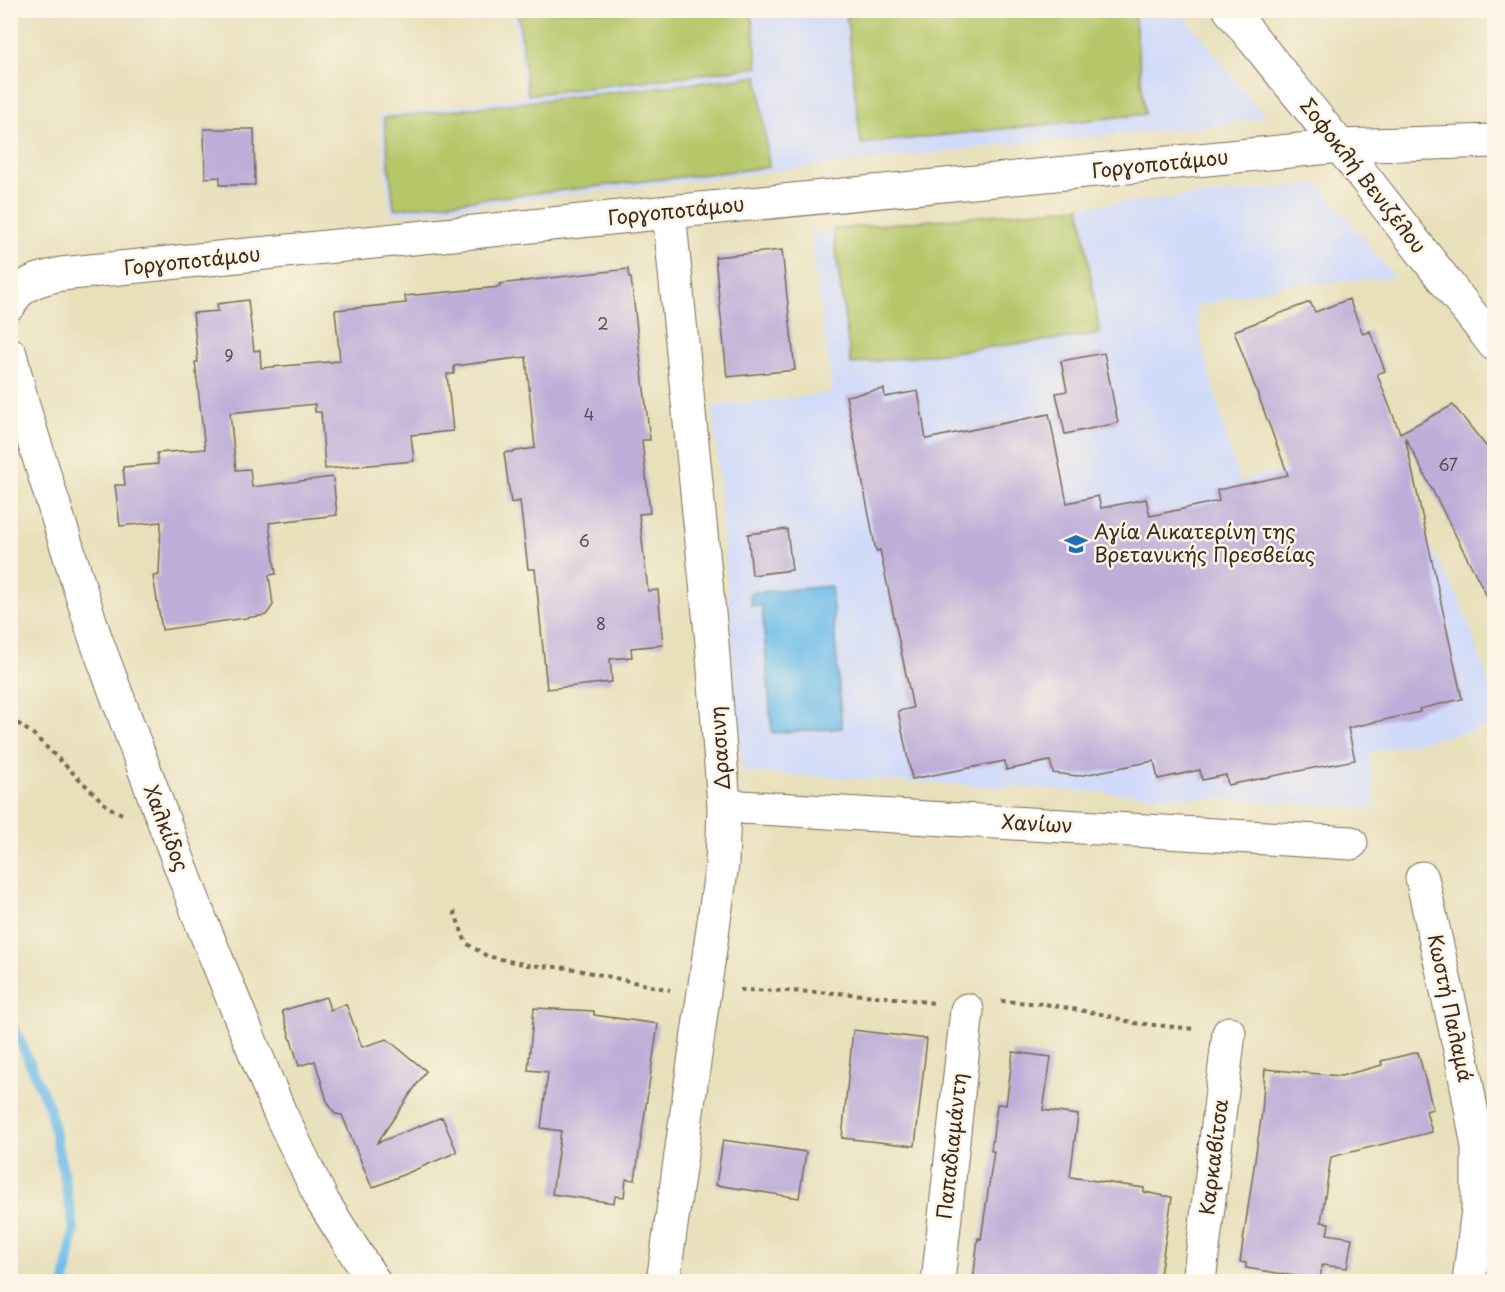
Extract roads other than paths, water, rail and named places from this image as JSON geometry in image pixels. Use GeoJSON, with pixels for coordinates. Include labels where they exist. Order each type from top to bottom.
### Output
{"type":"FeatureCollection","features":[{"type":"Feature","properties":{"kind":"street","name":"Σοφοκλή Βενιζέλου"},"geometry":{"type":"LineString","coordinates":[[1230,10],[1340,146],[1494,344]]}},
{"type":"Feature","properties":{"kind":"street","name":"Γοργοποτάμου"},"geometry":{"type":"LineString","coordinates":[[13,299],[35,281],[61,274],[1340,146],[1494,141]]}},
{"type":"Feature","properties":{"kind":"street","name":"Δρασινη"},"geometry":{"type":"LineString","coordinates":[[663,1281],[722,864],[724,806],[712,643],[669,212]]}},
{"type":"Feature","properties":{"kind":"street","name":"Χαλκίδος"},"geometry":{"type":"LineString","coordinates":[[10,354],[23,406],[94,637],[201,921],[279,1111],[323,1202],[374,1281]]}},
{"type":"Feature","properties":{"kind":"street","name":"Χανίων"},"geometry":{"type":"LineString","coordinates":[[724,806],[1351,843]]}},
{"type":"Feature","properties":{"kind":"street","name":"Κωστή Παλαμά"},"geometry":{"type":"LineString","coordinates":[[1422,878],[1462,1059],[1478,1147],[1478,1209],[1469,1281]]}},
{"type":"Feature","properties":{"kind":"street","name":"Παπαδιαμάντη"},"geometry":{"type":"LineString","coordinates":[[938,1281],[967,1010]]}},
{"type":"Feature","properties":{"kind":"street","name":"Καρκαβίτσα"},"geometry":{"type":"LineString","coordinates":[[1199,1281],[1229,1033]]}},
{"type":"Feature","properties":{"kind":"water"},"geometry":{"type":"Polygon","coordinates":[[[831,586],[842,728],[772,733],[762,606],[751,606],[750,593],[831,586]]]}},
{"type":"Feature","properties":{"kind":"waterway"},"geometry":{"type":"LineString","coordinates":[[10,1024],[14,1027],[49,1107],[62,1166],[74,1229],[65,1282]]}},
{"type":"Feature","properties":{"kind":"place","name":"Αγία Αικατερίνη της Βρετανικής Πρεσβείας"},"geometry":{"type":"Point","coordinates":[1076,544]}}]}
